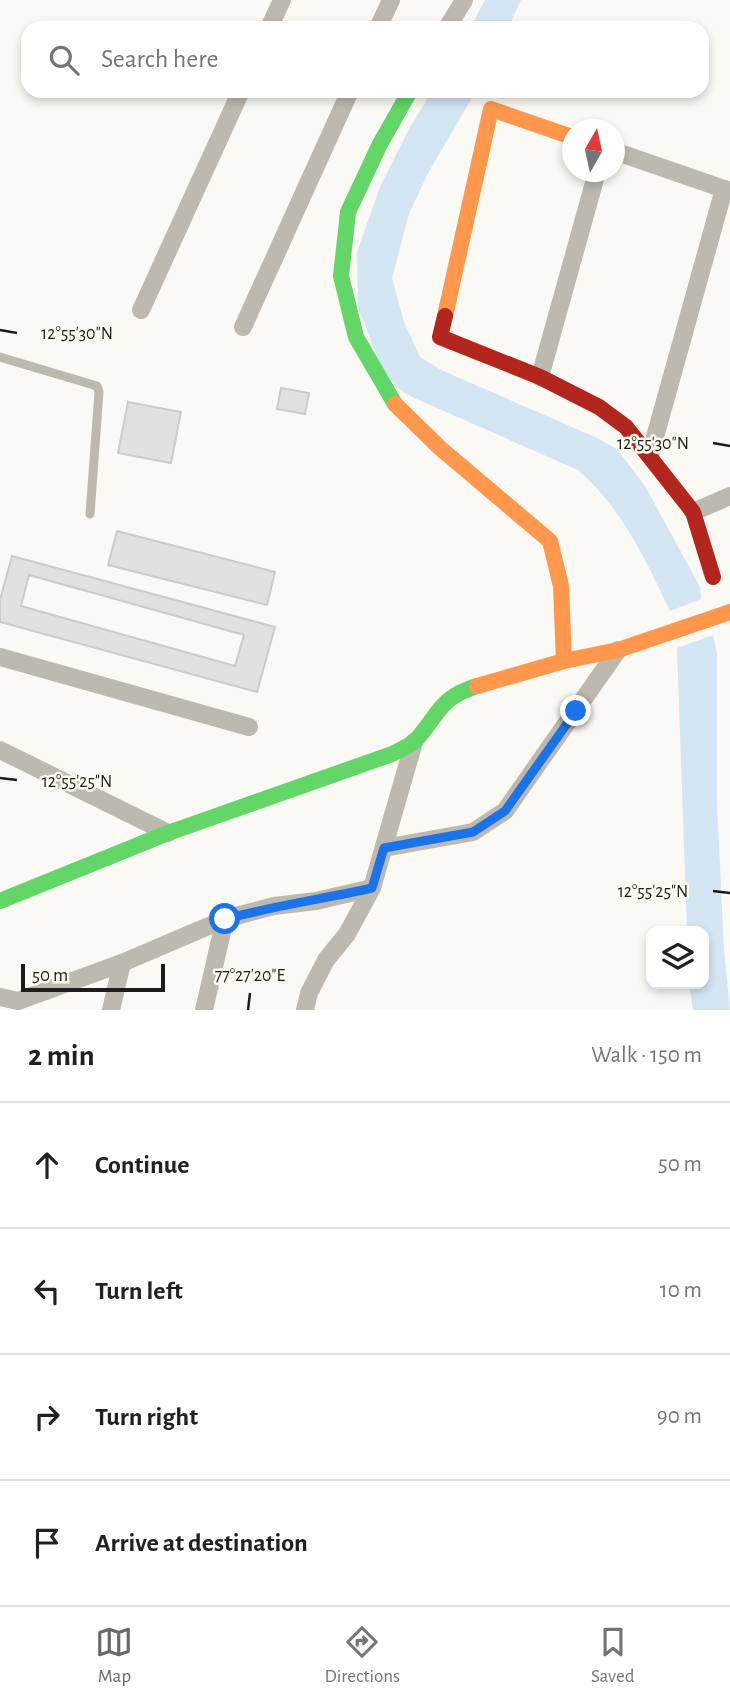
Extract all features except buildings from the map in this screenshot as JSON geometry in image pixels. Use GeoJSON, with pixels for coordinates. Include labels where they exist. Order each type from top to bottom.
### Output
{"type":"FeatureCollection","features":[{"type":"Feature","properties":{"kind":"street"},"geometry":{"type":"LineString","coordinates":[[272,21],[282,0]]}},
{"type":"Feature","properties":{"kind":"street"},"geometry":{"type":"LineString","coordinates":[[381,21],[391,0]]}},
{"type":"Feature","properties":{"kind":"street"},"geometry":{"type":"LineString","coordinates":[[451,21],[464,0]]}},
{"type":"Feature","properties":{"kind":"street"},"geometry":{"type":"LineString","coordinates":[[141,310],[238,98]]}},
{"type":"Feature","properties":{"kind":"street"},"geometry":{"type":"LineString","coordinates":[[243,327],[347,98]]}},
{"type":"Feature","properties":{"kind":"street"},"geometry":{"type":"LineString","coordinates":[[406,98],[380,144],[348,212],[341,276],[356,337],[390,399],[440,448],[550,541],[561,586],[564,661]]}},
{"type":"Feature","properties":{"kind":"street"},"geometry":{"type":"LineString","coordinates":[[562,134],[491,109],[440,337],[540,377],[599,407],[625,427],[693,512],[713,577]]}},
{"type":"Feature","properties":{"kind":"street"},"geometry":{"type":"LineString","coordinates":[[625,155],[727,190],[650,455]]}},
{"type":"Feature","properties":{"kind":"street"},"geometry":{"type":"LineString","coordinates":[[540,377],[594,182]]}},
{"type":"Feature","properties":{"kind":"street"},"geometry":{"type":"LineString","coordinates":[[693,512],[730,496]]}},
{"type":"Feature","properties":{"kind":"street"},"geometry":{"type":"LineString","coordinates":[[305,1010],[309,993],[326,960],[347,934],[372,888],[414,743],[445,701],[465,690],[564,661],[618,650],[730,611]]}},
{"type":"Feature","properties":{"kind":"street"},"geometry":{"type":"LineString","coordinates":[[384,848],[473,832],[505,811],[618,650]]}},
{"type":"Feature","properties":{"kind":"street"},"geometry":{"type":"LineString","coordinates":[[0,657],[248,727]]}},
{"type":"Feature","properties":{"kind":"street"},"geometry":{"type":"LineString","coordinates":[[0,901],[169,832],[392,754],[414,743]]}},
{"type":"Feature","properties":{"kind":"street"},"geometry":{"type":"LineString","coordinates":[[0,750],[169,832]]}},
{"type":"Feature","properties":{"kind":"street"},"geometry":{"type":"LineString","coordinates":[[0,765],[18,758]]}},
{"type":"Feature","properties":{"kind":"street"},"geometry":{"type":"LineString","coordinates":[[11,1003],[122,963],[225,919],[274,906],[316,901],[372,888]]}},
{"type":"Feature","properties":{"kind":"street"},"geometry":{"type":"LineString","coordinates":[[204,1010],[225,919]]}},
{"type":"Feature","properties":{"kind":"street"},"geometry":{"type":"LineString","coordinates":[[111,1010],[122,963]]}},
{"type":"Feature","properties":{"kind":"lane"},"geometry":{"type":"LineString","coordinates":[[0,357],[97,386],[99,392],[90,514]]}},
{"type":"Feature","properties":{"kind":"water"},"geometry":{"type":"Polygon","coordinates":[[[485,0],[521,0],[511,21],[474,21],[485,0]]]}},
{"type":"Feature","properties":{"kind":"water"},"geometry":{"type":"Polygon","coordinates":[[[428,98],[472,98],[428,173],[409,214],[392,278],[404,322],[420,357],[441,370],[617,449],[645,486],[700,587],[701,599],[670,611],[620,517],[578,470],[412,397],[396,387],[380,364],[358,307],[357,252],[380,187],[428,98]]]}},
{"type":"Feature","properties":{"kind":"water"},"geometry":{"type":"Polygon","coordinates":[[[713,635],[717,653],[717,802],[724,951],[730,1010],[693,1010],[690,989],[709,989],[709,926],[687,926],[677,648],[713,635]]]}},
{"type":"Feature","properties":{"kind":"traffic: fast"},"geometry":{"type":"LineString","coordinates":[[395,404],[356,337],[341,276],[348,212],[380,144],[406,98]]}},
{"type":"Feature","properties":{"kind":"traffic: fast"},"geometry":{"type":"LineString","coordinates":[[0,901],[168,833],[392,754],[416,740],[441,707],[455,695],[477,686]]}},
{"type":"Feature","properties":{"kind":"traffic: slow"},"geometry":{"type":"LineString","coordinates":[[445,316],[491,109],[562,134]]}},
{"type":"Feature","properties":{"kind":"traffic: slow"},"geometry":{"type":"LineString","coordinates":[[395,404],[440,448],[550,541],[561,586],[564,661]]}},
{"type":"Feature","properties":{"kind":"traffic: slow"},"geometry":{"type":"LineString","coordinates":[[477,686],[564,661],[618,650],[730,612]]}},
{"type":"Feature","properties":{"kind":"traffic: jam"},"geometry":{"type":"LineString","coordinates":[[445,316],[440,337],[540,377],[599,407],[626,427],[693,512],[713,577]]}},
{"type":"Feature","properties":{"kind":"route"},"geometry":{"type":"LineString","coordinates":[[225,919],[274,906],[316,901],[372,888],[384,848],[473,832],[505,811],[576,711]]}}]}
